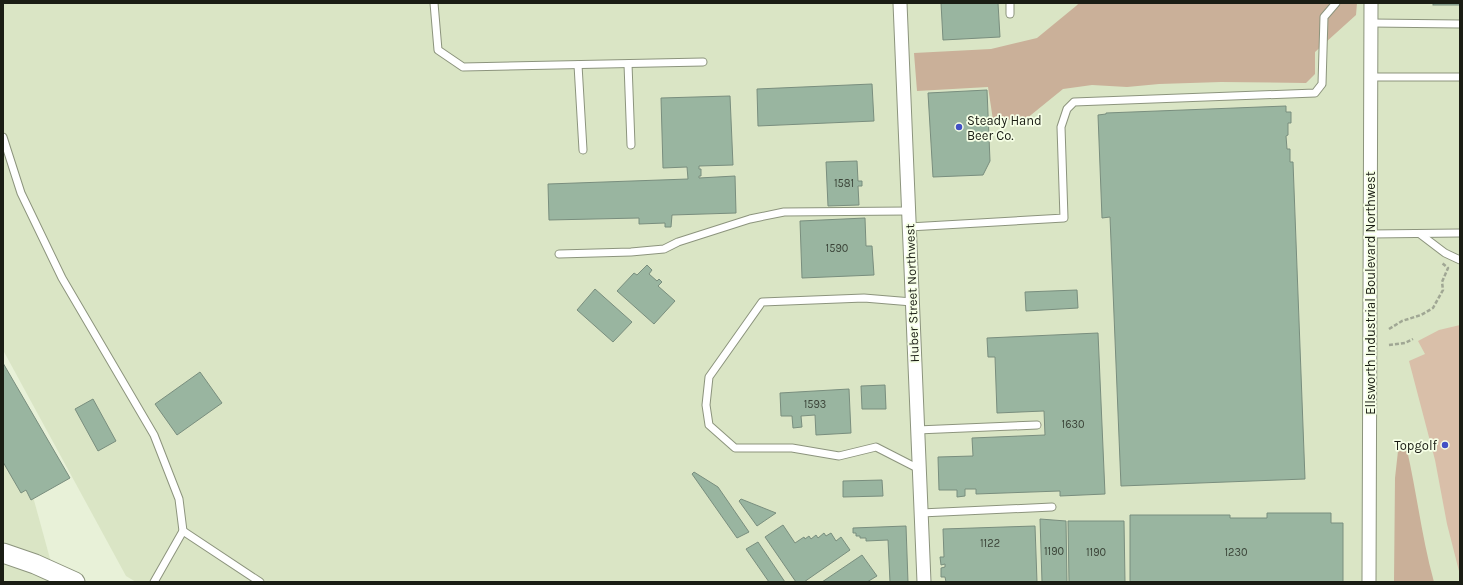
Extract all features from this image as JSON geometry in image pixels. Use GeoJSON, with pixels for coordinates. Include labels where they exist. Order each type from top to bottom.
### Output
{"type":"FeatureCollection","features":[{"type":"Feature","properties":{"kind":"street","name":"Huber Street Northwest"},"geometry":{"type":"LineString","coordinates":[[900,3],[924,582]]}},
{"type":"Feature","properties":{"kind":"street","name":"Ellsworth Industrial Boulevard Northwest"},"geometry":{"type":"LineString","coordinates":[[1370,582],[1371,3]]}},
{"type":"Feature","properties":{"kind":"street"},"geometry":{"type":"LineString","coordinates":[[3,553],[35,564],[75,582]]}},
{"type":"Feature","properties":{"kind":"lane"},"geometry":{"type":"LineString","coordinates":[[434,3],[438,50],[463,68],[703,62]]}},
{"type":"Feature","properties":{"kind":"lane"},"geometry":{"type":"LineString","coordinates":[[1010,3],[1010,14]]}},
{"type":"Feature","properties":{"kind":"lane"},"geometry":{"type":"LineString","coordinates":[[909,227],[1064,218],[1061,127],[1067,109],[1074,102],[1315,92],[1322,84],[1324,17],[1336,3]]}},
{"type":"Feature","properties":{"kind":"lane"},"geometry":{"type":"LineString","coordinates":[[1371,23],[1460,24]]}},
{"type":"Feature","properties":{"kind":"lane"},"geometry":{"type":"LineString","coordinates":[[628,64],[631,145]]}},
{"type":"Feature","properties":{"kind":"lane"},"geometry":{"type":"LineString","coordinates":[[578,65],[583,150]]}},
{"type":"Feature","properties":{"kind":"lane"},"geometry":{"type":"LineString","coordinates":[[1371,78],[1460,78]]}},
{"type":"Feature","properties":{"kind":"lane"},"geometry":{"type":"LineString","coordinates":[[3,137],[21,193],[62,278],[154,435],[179,499],[183,531],[154,582]]}},
{"type":"Feature","properties":{"kind":"lane"},"geometry":{"type":"LineString","coordinates":[[559,254],[631,252],[664,249],[678,242],[743,221],[784,212],[908,211]]}},
{"type":"Feature","properties":{"kind":"lane"},"geometry":{"type":"LineString","coordinates":[[1370,234],[1460,234]]}},
{"type":"Feature","properties":{"kind":"lane"},"geometry":{"type":"LineString","coordinates":[[1420,234],[1445,253],[1460,260]]}},
{"type":"Feature","properties":{"kind":"lane"},"geometry":{"type":"LineString","coordinates":[[912,302],[864,298],[762,302],[709,377],[706,405],[709,425],[735,448],[792,448],[839,456],[876,447],[919,468]]}},
{"type":"Feature","properties":{"kind":"lane"},"geometry":{"type":"LineString","coordinates":[[917,430],[1038,424]]}},
{"type":"Feature","properties":{"kind":"lane"},"geometry":{"type":"LineString","coordinates":[[921,513],[1052,506]]}},
{"type":"Feature","properties":{"kind":"lane"},"geometry":{"type":"LineString","coordinates":[[183,531],[260,582]]}},
{"type":"Feature","properties":{"kind":"path"},"geometry":{"type":"LineString","coordinates":[[1389,329],[1402,321],[1420,315],[1433,308],[1443,290],[1442,282],[1448,268],[1442,263]]}},
{"type":"Feature","properties":{"kind":"path"},"geometry":{"type":"LineString","coordinates":[[1389,345],[1404,343],[1412,338]]}},
{"type":"Feature","properties":{"kind":"shaded area"},"geometry":{"type":"Polygon","coordinates":[[[3,3],[1460,3],[1460,582],[136,582],[126,576],[3,350],[3,3]]]}},
{"type":"Feature","properties":{"kind":"shaded area"},"geometry":{"type":"Polygon","coordinates":[[[1079,3],[1357,3],[1356,15],[1315,52],[1315,74],[1306,83],[1221,82],[1159,84],[1127,87],[1092,85],[1063,89],[1026,119],[993,120],[988,87],[917,91],[914,53],[991,49],[1037,38],[1079,3]]]}},
{"type":"Feature","properties":{"kind":"shaded area","name":"Topgolf"},"geometry":{"type":"Polygon","coordinates":[[[1460,325],[1460,575],[1447,524],[1435,460],[1409,361],[1425,354],[1418,341],[1439,330],[1460,325]]]}},
{"type":"Feature","properties":{"kind":"shaded area"},"geometry":{"type":"Polygon","coordinates":[[[3,387],[52,566],[78,582],[3,582],[3,387]]]}},
{"type":"Feature","properties":{"kind":"shaded area"},"geometry":{"type":"Polygon","coordinates":[[[1407,450],[1426,549],[1434,582],[1394,582],[1395,478],[1398,451],[1407,450]]]}},
{"type":"Feature","properties":{"kind":"building"},"geometry":{"type":"Polygon","coordinates":[[[941,3],[998,3],[1000,37],[943,40],[941,3]]]}},
{"type":"Feature","properties":{"kind":"building"},"geometry":{"type":"Polygon","coordinates":[[[1433,3],[1460,3],[1460,5],[1433,5],[1433,3]]]}},
{"type":"Feature","properties":{"kind":"building"},"geometry":{"type":"Polygon","coordinates":[[[872,84],[874,121],[758,126],[757,89],[872,84]]]}},
{"type":"Feature","properties":{"kind":"building","name":"Steady Hand Beer Co."},"geometry":{"type":"Polygon","coordinates":[[[987,90],[990,161],[983,175],[933,177],[928,93],[987,90]]]}},
{"type":"Feature","properties":{"kind":"building"},"geometry":{"type":"Polygon","coordinates":[[[730,96],[733,165],[699,166],[699,169],[701,169],[701,176],[699,176],[699,178],[735,176],[736,213],[672,215],[671,227],[665,227],[665,223],[639,224],[639,218],[549,220],[548,184],[688,179],[687,167],[663,168],[661,98],[730,96]]]}},
{"type":"Feature","properties":{"kind":"building"},"geometry":{"type":"Polygon","coordinates":[[[1286,106],[1286,112],[1291,112],[1291,123],[1288,123],[1288,135],[1286,136],[1287,149],[1290,149],[1290,162],[1293,162],[1305,479],[1121,486],[1110,217],[1102,218],[1098,115],[1106,113],[1286,106]]]}},
{"type":"Feature","properties":{"kind":"building"},"geometry":{"type":"Polygon","coordinates":[[[857,161],[858,181],[862,181],[862,186],[858,186],[859,205],[828,206],[826,162],[857,161]]]}},
{"type":"Feature","properties":{"kind":"building"},"geometry":{"type":"Polygon","coordinates":[[[865,218],[866,246],[872,246],[874,275],[802,278],[800,221],[865,218]]]}},
{"type":"Feature","properties":{"kind":"building"},"geometry":{"type":"Polygon","coordinates":[[[647,265],[652,270],[649,274],[657,281],[659,279],[662,282],[658,286],[675,301],[654,324],[617,291],[634,273],[637,275],[647,265]]]}},
{"type":"Feature","properties":{"kind":"building"},"geometry":{"type":"Polygon","coordinates":[[[595,289],[632,322],[613,342],[577,310],[595,289]]]}},
{"type":"Feature","properties":{"kind":"building"},"geometry":{"type":"Polygon","coordinates":[[[1077,290],[1078,308],[1026,311],[1025,292],[1077,290]]]}},
{"type":"Feature","properties":{"kind":"building"},"geometry":{"type":"Polygon","coordinates":[[[1098,333],[1105,494],[1060,496],[1060,491],[976,494],[976,489],[965,489],[965,496],[957,497],[957,490],[939,490],[938,457],[973,456],[972,438],[1045,435],[1044,411],[997,413],[995,357],[988,357],[987,338],[1098,333]]]}},
{"type":"Feature","properties":{"kind":"building"},"geometry":{"type":"Polygon","coordinates":[[[3,363],[70,478],[31,500],[26,490],[21,493],[3,462],[3,363]]]}},
{"type":"Feature","properties":{"kind":"building"},"geometry":{"type":"Polygon","coordinates":[[[200,372],[222,403],[177,435],[155,404],[200,372]]]}},
{"type":"Feature","properties":{"kind":"building"},"geometry":{"type":"Polygon","coordinates":[[[885,385],[886,409],[862,409],[861,386],[885,385]]]}},
{"type":"Feature","properties":{"kind":"building"},"geometry":{"type":"Polygon","coordinates":[[[849,389],[851,433],[816,435],[815,415],[801,416],[802,427],[793,428],[792,416],[781,416],[780,393],[849,389]]]}},
{"type":"Feature","properties":{"kind":"building"},"geometry":{"type":"Polygon","coordinates":[[[93,399],[116,441],[98,451],[75,409],[93,399]]]}},
{"type":"Feature","properties":{"kind":"building"},"geometry":{"type":"Polygon","coordinates":[[[694,472],[718,487],[749,532],[737,538],[692,474],[694,472]]]}},
{"type":"Feature","properties":{"kind":"building"},"geometry":{"type":"Polygon","coordinates":[[[882,480],[883,496],[843,497],[843,481],[882,480]]]}},
{"type":"Feature","properties":{"kind":"building"},"geometry":{"type":"Polygon","coordinates":[[[741,499],[776,513],[757,526],[739,501],[741,499]]]}},
{"type":"Feature","properties":{"kind":"building"},"geometry":{"type":"Polygon","coordinates":[[[1267,513],[1331,513],[1331,523],[1343,523],[1343,582],[1130,582],[1130,515],[1230,515],[1230,518],[1267,518],[1267,513]]]}},
{"type":"Feature","properties":{"kind":"building"},"geometry":{"type":"Polygon","coordinates":[[[1040,519],[1066,521],[1067,582],[1042,582],[1040,519]]]}},
{"type":"Feature","properties":{"kind":"building"},"geometry":{"type":"Polygon","coordinates":[[[1068,521],[1124,521],[1125,582],[1069,582],[1068,521]]]}},
{"type":"Feature","properties":{"kind":"building"},"geometry":{"type":"Polygon","coordinates":[[[783,525],[795,543],[804,537],[805,539],[809,536],[811,539],[816,535],[818,538],[824,533],[826,536],[831,533],[836,541],[841,537],[850,550],[804,582],[796,582],[765,537],[783,525]]]}},
{"type":"Feature","properties":{"kind":"building"},"geometry":{"type":"Polygon","coordinates":[[[906,526],[908,582],[890,582],[888,540],[866,541],[866,538],[860,538],[860,536],[856,536],[856,533],[853,533],[853,528],[906,526]]]}},
{"type":"Feature","properties":{"kind":"building"},"geometry":{"type":"Polygon","coordinates":[[[1035,526],[1037,582],[946,582],[945,577],[941,577],[941,568],[945,567],[945,564],[941,565],[940,557],[944,557],[943,529],[1035,526]]]}},
{"type":"Feature","properties":{"kind":"building"},"geometry":{"type":"Polygon","coordinates":[[[758,542],[785,582],[769,582],[746,549],[758,542]]]}},
{"type":"Feature","properties":{"kind":"building"},"geometry":{"type":"Polygon","coordinates":[[[862,555],[877,576],[867,582],[822,582],[862,555]]]}},
{"type":"Feature","properties":{"kind":"place","name":"Steady Hand Beer Co."},"geometry":{"type":"Point","coordinates":[959,127]}},
{"type":"Feature","properties":{"kind":"place","name":"Topgolf"},"geometry":{"type":"Point","coordinates":[1445,445]}}]}
